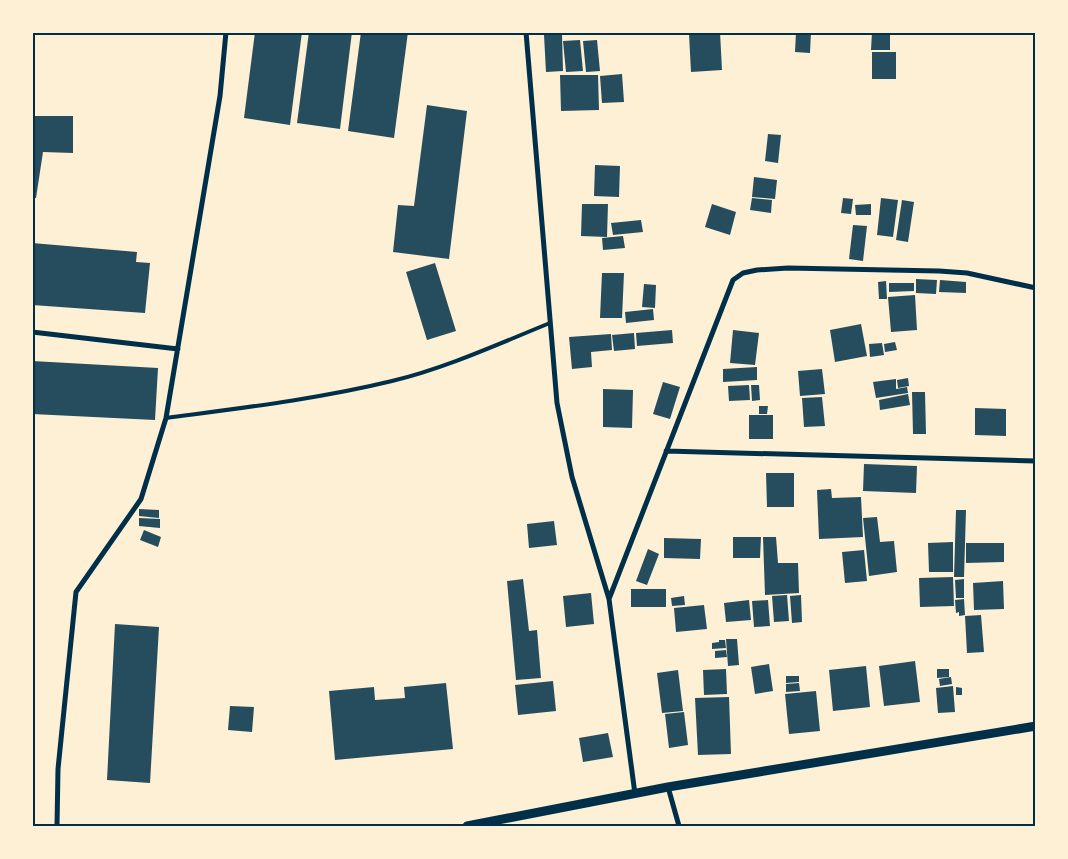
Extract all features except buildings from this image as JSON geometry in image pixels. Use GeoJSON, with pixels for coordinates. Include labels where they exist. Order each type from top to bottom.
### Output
{"type":"FeatureCollection","features":[{"type":"Feature","properties":{"kind":"street"},"geometry":{"type":"LineString","coordinates":[[57,826],[58,769],[76,592],[140,499],[166,418],[220,96],[226,32]]}},
{"type":"Feature","properties":{"kind":"street"},"geometry":{"type":"LineString","coordinates":[[526,32],[556,403],[568,459],[609,599],[635,794]]}},
{"type":"Feature","properties":{"kind":"street"},"geometry":{"type":"LineString","coordinates":[[609,599],[733,280],[743,273],[788,268],[939,271],[967,273],[1036,288]]}},
{"type":"Feature","properties":{"kind":"street"},"geometry":{"type":"LineString","coordinates":[[32,332],[178,349]]}},
{"type":"Feature","properties":{"kind":"street"},"geometry":{"type":"LineString","coordinates":[[666,450],[1036,461]]}},
{"type":"Feature","properties":{"kind":"street"},"geometry":{"type":"LineString","coordinates":[[467,826],[668,787],[1036,726]]}},
{"type":"Feature","properties":{"kind":"street"},"geometry":{"type":"LineString","coordinates":[[668,787],[679,826]]}},
{"type":"Feature","properties":{"kind":"lane"},"geometry":{"type":"LineString","coordinates":[[166,418],[311,398],[393,381],[466,357],[550,323]]}}]}
